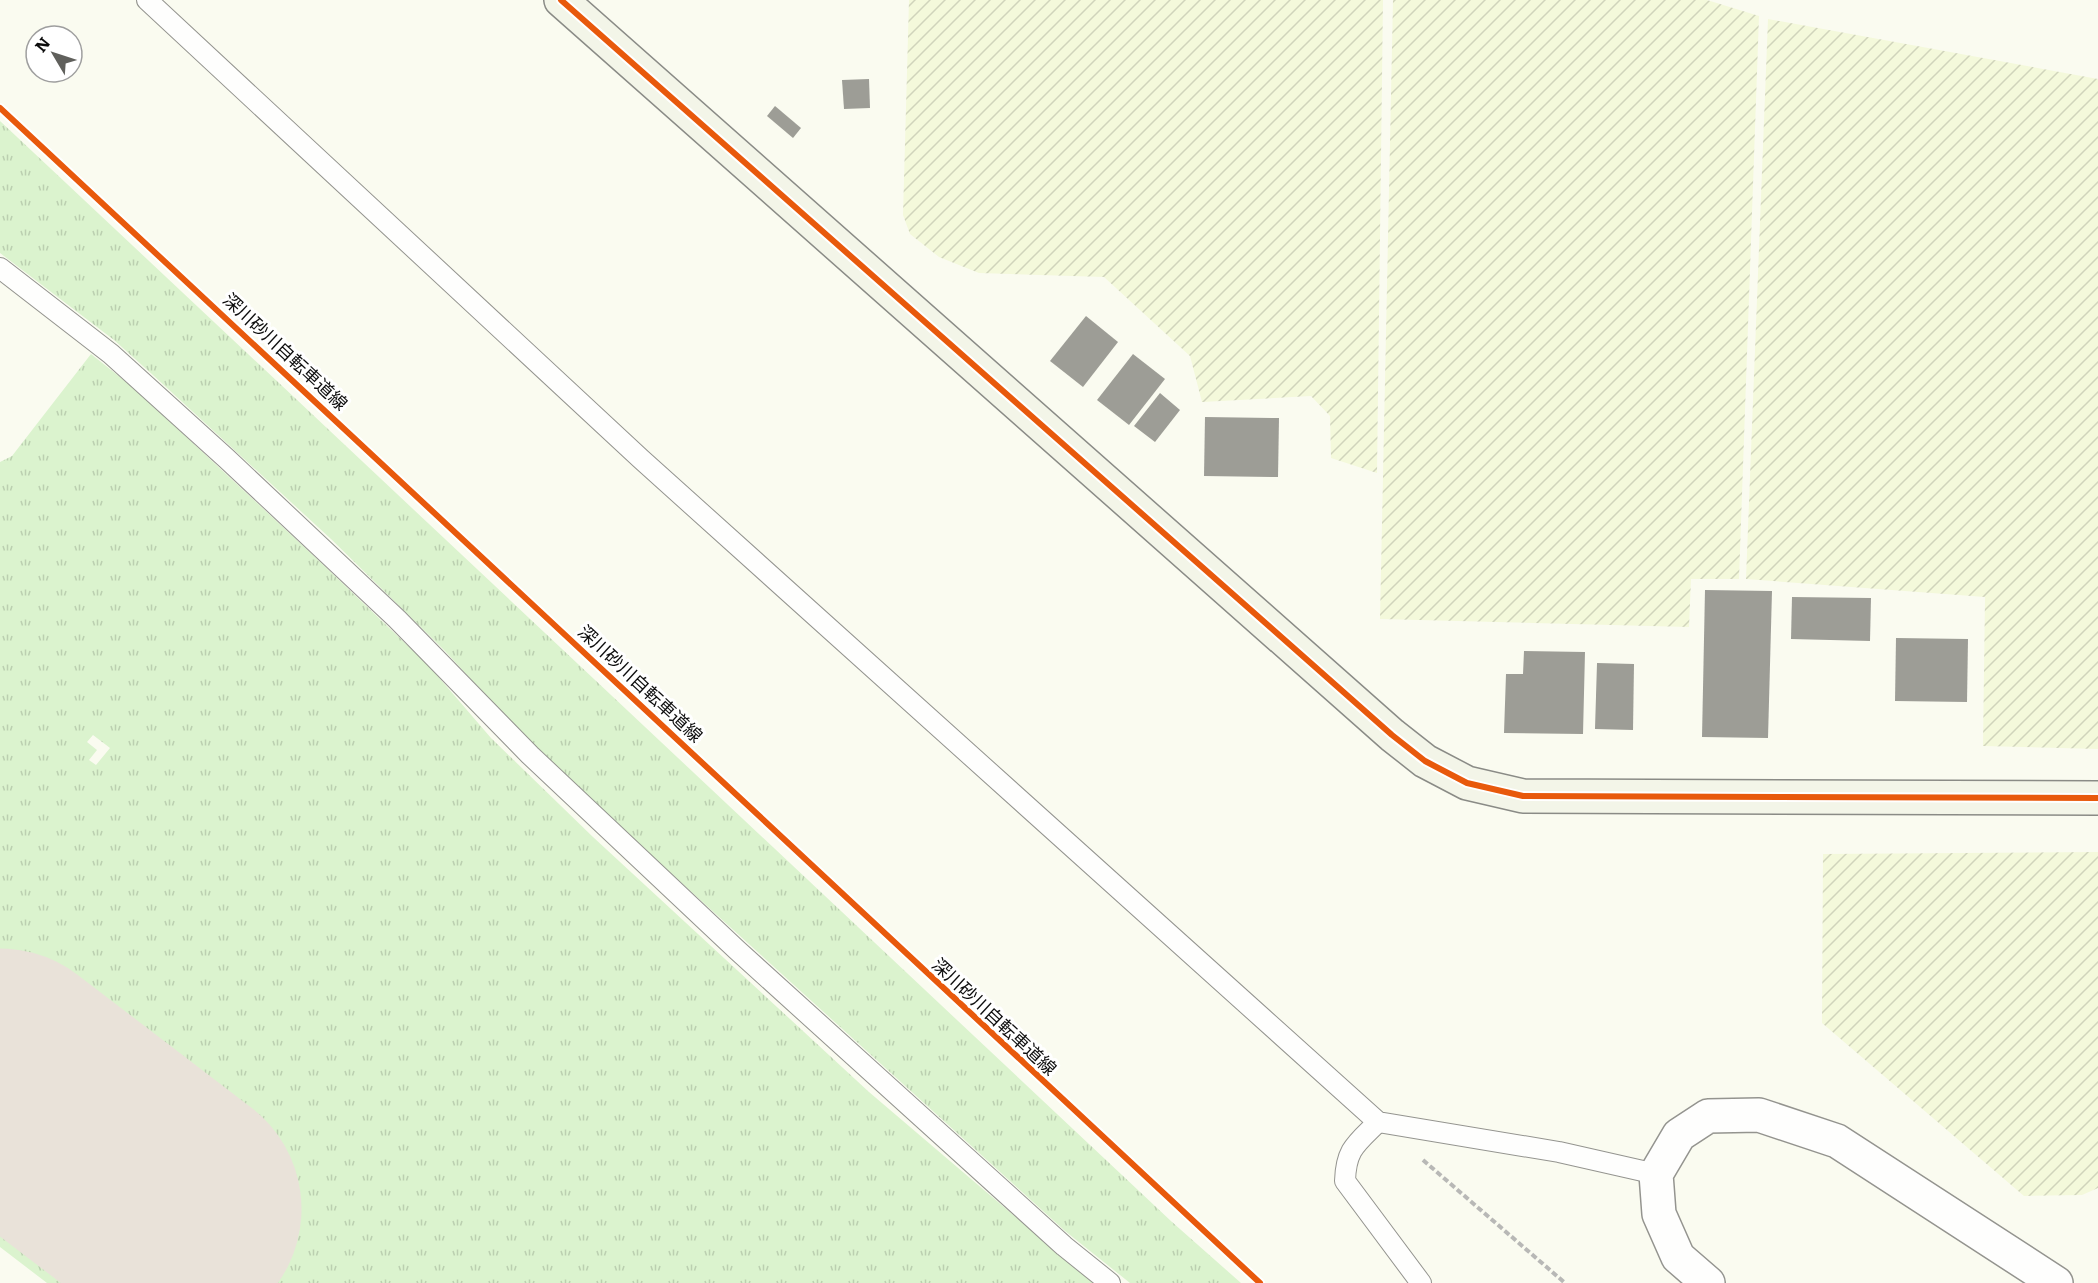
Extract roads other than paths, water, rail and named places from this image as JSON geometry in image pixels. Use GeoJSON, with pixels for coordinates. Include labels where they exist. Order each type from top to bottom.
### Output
{"type":"FeatureCollection","features":[{"type":"Feature","properties":{"kind":"street"},"geometry":{"type":"LineString","coordinates":[[561,0],[1392,735],[1425,761],[1467,783],[1523,796],[2098,798]]}},
{"type":"Feature","properties":{"kind":"street"},"geometry":{"type":"LineString","coordinates":[[1708,1283],[1678,1257],[1659,1214],[1656,1174],[1679,1135],[1708,1116],[1759,1115],[1836,1142],[2056,1283]]}},
{"type":"Feature","properties":{"kind":"lane"},"geometry":{"type":"LineString","coordinates":[[147,0],[641,459],[1378,1122],[1559,1152],[1656,1174]]}},
{"type":"Feature","properties":{"kind":"lane"},"geometry":{"type":"LineString","coordinates":[[0,268],[111,354],[227,459],[397,619],[530,755],[728,942],[1064,1246],[1110,1283]]}},
{"type":"Feature","properties":{"kind":"lane"},"geometry":{"type":"LineString","coordinates":[[1378,1122],[1355,1144],[1345,1160],[1344,1181],[1421,1283]]}}]}
